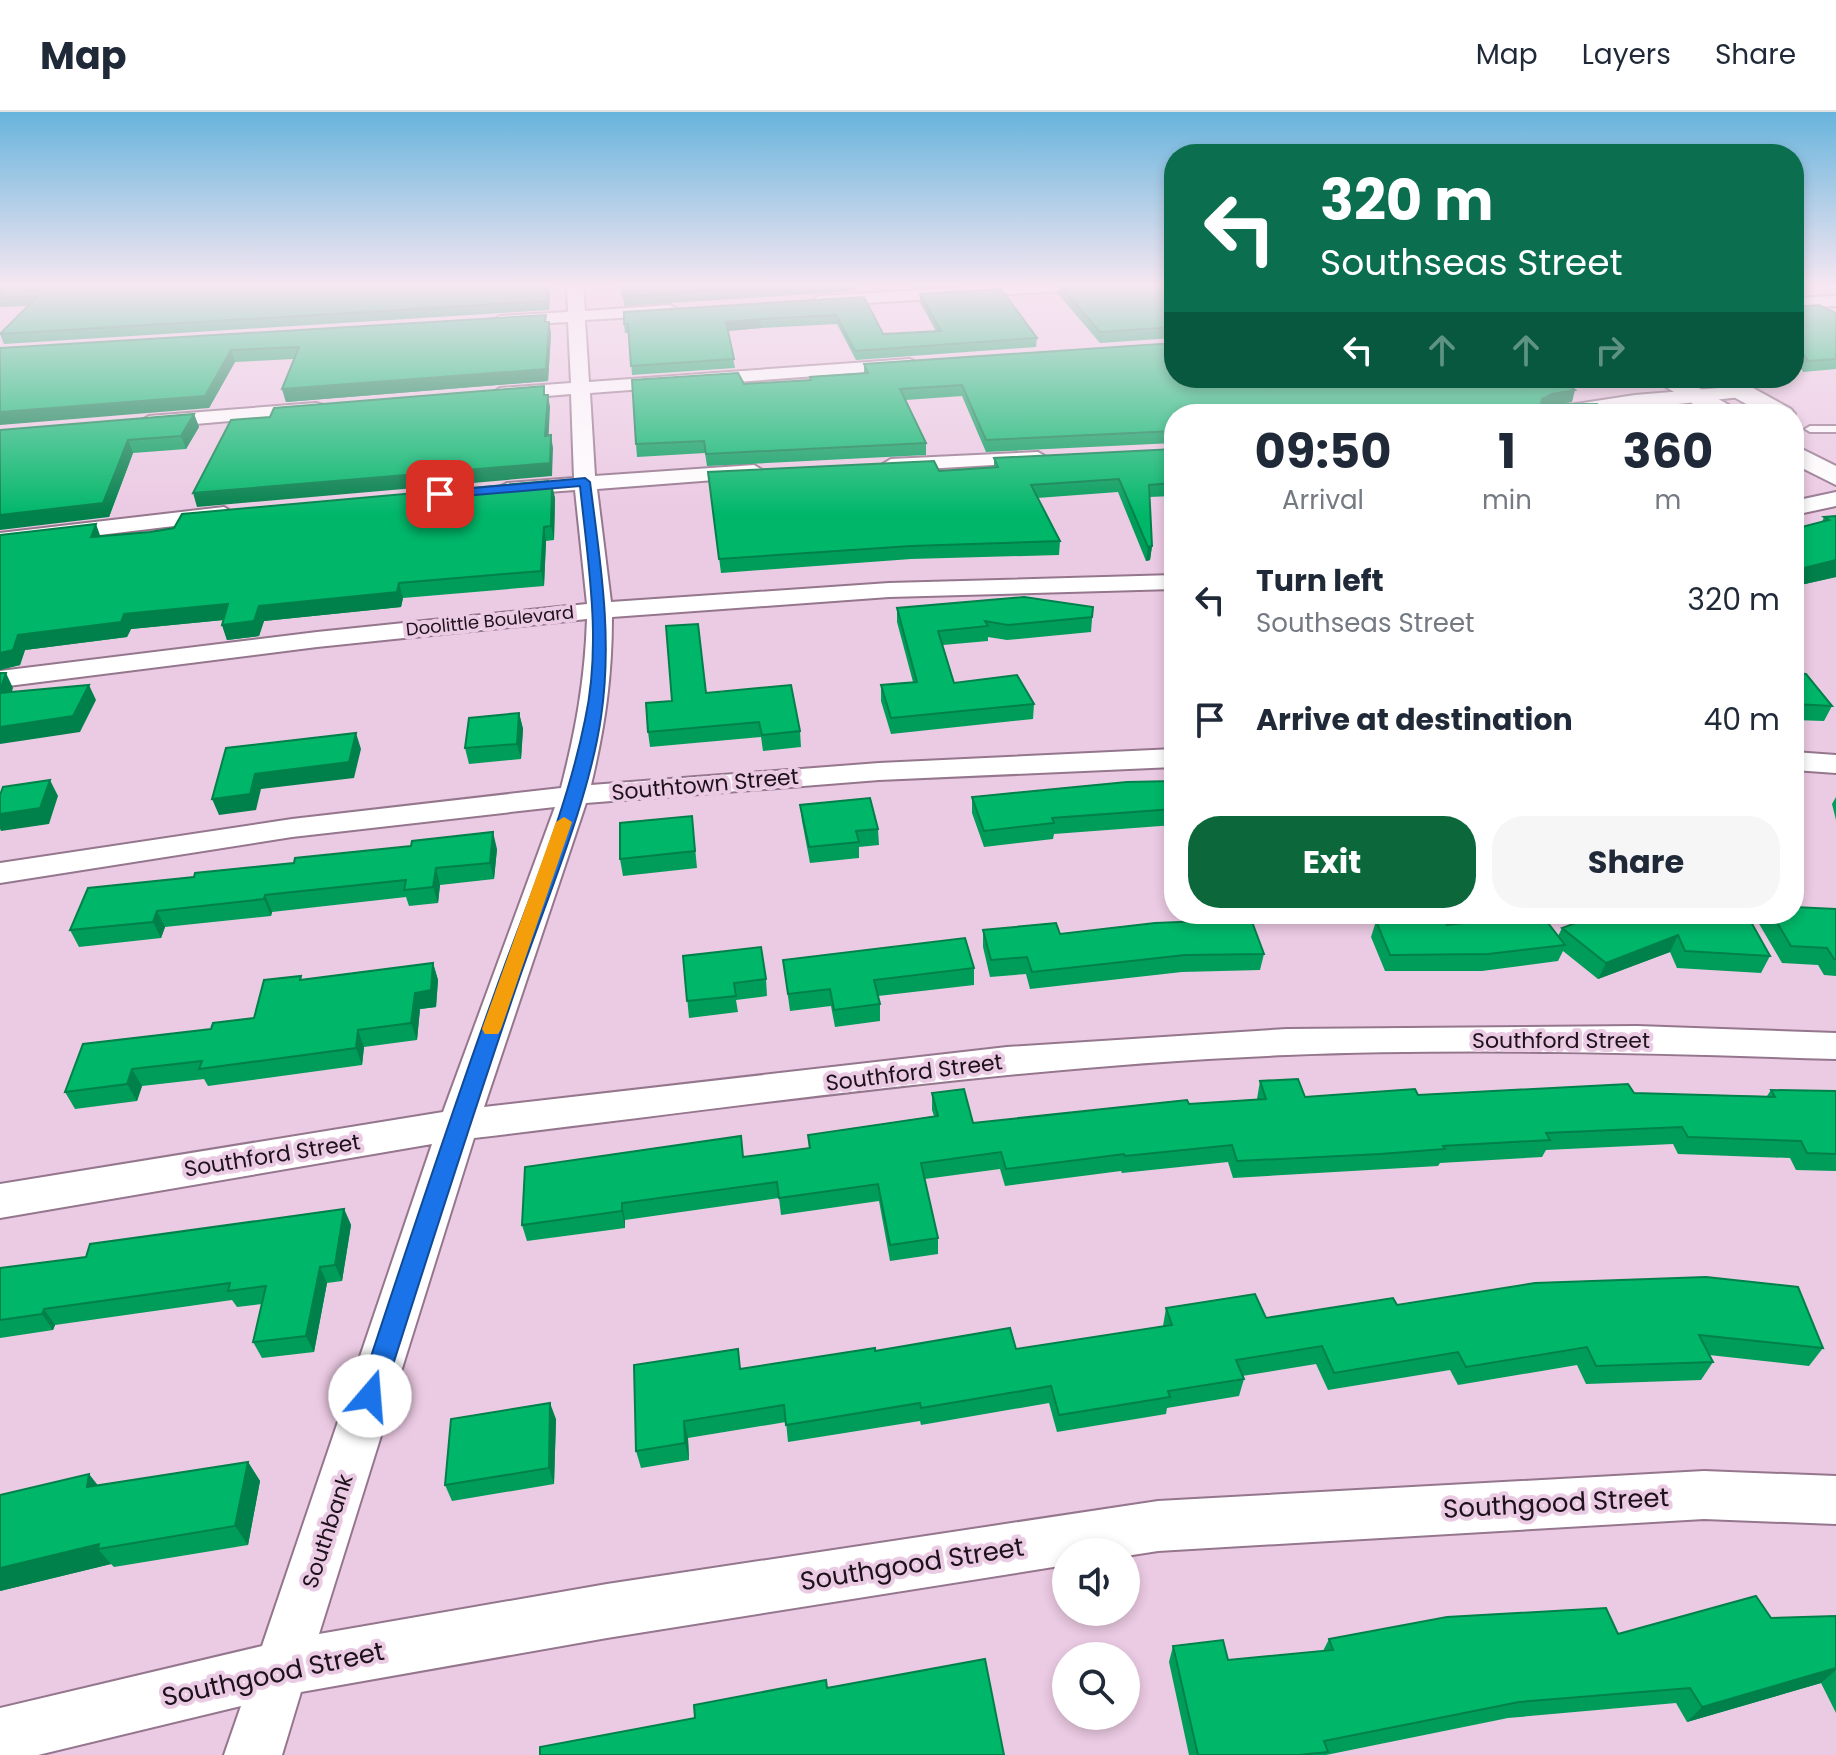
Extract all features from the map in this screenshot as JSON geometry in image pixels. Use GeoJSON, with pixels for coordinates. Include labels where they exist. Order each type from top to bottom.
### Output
{"type":"FeatureCollection","features":[{"type":"Feature","properties":{"kind":"main road"},"geometry":{"type":"LineString","coordinates":[[1681,388],[1709,404]]}},
{"type":"Feature","properties":{"kind":"main road"},"geometry":{"type":"LineString","coordinates":[[1736,388],[1764,404]]}},
{"type":"Feature","properties":{"kind":"main road"},"geometry":{"type":"LineString","coordinates":[[1813,426],[1836,444]]}},
{"type":"Feature","properties":{"kind":"main road"},"geometry":{"type":"LineString","coordinates":[[1804,459],[1836,477]]}},
{"type":"Feature","properties":{"kind":"street","name":"Southbank"},"geometry":{"type":"LineString","coordinates":[[253,1755],[458,1125],[574,795],[593,719],[599,672],[600,610],[585,482],[580,362]]}},
{"type":"Feature","properties":{"kind":"street"},"geometry":{"type":"LineString","coordinates":[[473,396],[925,363]]}},
{"type":"Feature","properties":{"kind":"street"},"geometry":{"type":"LineString","coordinates":[[1631,404],[1743,392]]}},
{"type":"Feature","properties":{"kind":"street"},"geometry":{"type":"LineString","coordinates":[[129,424],[332,408]]}},
{"type":"Feature","properties":{"kind":"street"},"geometry":{"type":"LineString","coordinates":[[872,466],[1063,457]]}},
{"type":"Feature","properties":{"kind":"street"},"geometry":{"type":"LineString","coordinates":[[478,491],[777,470]]}},
{"type":"Feature","properties":{"kind":"street"},"geometry":{"type":"LineString","coordinates":[[1804,506],[1836,499]]}},
{"type":"Feature","properties":{"kind":"street"},"geometry":{"type":"LineString","coordinates":[[0,540],[250,511]]}},
{"type":"Feature","properties":{"kind":"street","name":"Doolittle Boulevard"},"geometry":{"type":"LineString","coordinates":[[0,679],[296,641],[600,610],[848,592],[1164,582]]}},
{"type":"Feature","properties":{"kind":"street","name":"Southtown Street"},"geometry":{"type":"LineString","coordinates":[[0,873],[287,829],[574,795],[861,771],[1164,758]]}},
{"type":"Feature","properties":{"kind":"street"},"geometry":{"type":"LineString","coordinates":[[1804,762],[1836,764]]}},
{"type":"Feature","properties":{"kind":"street","name":"Southford Street"},"geometry":{"type":"LineString","coordinates":[[0,1201],[458,1125],[1007,1061],[1287,1042],[1637,1039],[1836,1046]]}},
{"type":"Feature","properties":{"kind":"street","name":"Southgood Street"},"geometry":{"type":"LineString","coordinates":[[0,1736],[283,1668],[607,1611],[1158,1526],[1704,1495],[1836,1500]]}},
{"type":"Feature","properties":{"kind":"building"},"geometry":{"type":"Polygon","coordinates":[[[0,362],[224,362],[205,396],[0,412],[0,362]]]}},
{"type":"Feature","properties":{"kind":"building"},"geometry":{"type":"Polygon","coordinates":[[[293,362],[546,362],[546,369],[282,389],[293,362]]]}},
{"type":"Feature","properties":{"kind":"building"},"geometry":{"type":"Polygon","coordinates":[[[631,362],[695,362],[631,366],[631,362]]]}},
{"type":"Feature","properties":{"kind":"building"},"geometry":{"type":"Polygon","coordinates":[[[1164,362],[1164,388],[1575,390],[1552,394],[1542,399],[1541,404],[1164,404],[1164,431],[986,440],[962,385],[900,389],[926,443],[706,454],[704,441],[636,444],[632,380],[738,373],[744,384],[811,380],[810,377],[868,373],[864,364],[1164,362]]]}},
{"type":"Feature","properties":{"kind":"building"},"geometry":{"type":"Polygon","coordinates":[[[544,386],[544,395],[548,395],[545,436],[551,435],[550,463],[193,493],[231,420],[270,417],[274,408],[544,386]]]}},
{"type":"Feature","properties":{"kind":"building"},"geometry":{"type":"Polygon","coordinates":[[[194,414],[181,436],[128,440],[103,503],[0,515],[0,430],[194,414]]]}},
{"type":"Feature","properties":{"kind":"building"},"geometry":{"type":"Polygon","coordinates":[[[1164,450],[1164,484],[1149,485],[1152,546],[1148,547],[1119,479],[1031,485],[1060,541],[911,546],[719,559],[708,472],[934,461],[939,471],[998,467],[994,458],[1164,450]]]}},
{"type":"Feature","properties":{"kind":"building"},"geometry":{"type":"Polygon","coordinates":[[[548,481],[552,484],[551,526],[544,527],[541,571],[399,583],[397,592],[259,606],[254,621],[222,625],[228,604],[124,614],[121,622],[18,635],[13,650],[0,653],[0,535],[96,524],[91,537],[150,532],[174,528],[182,514],[548,481]]]}},
{"type":"Feature","properties":{"kind":"building"},"geometry":{"type":"Polygon","coordinates":[[[1836,516],[1836,560],[1804,568],[1804,526],[1829,520],[1824,517],[1836,516]]]}},
{"type":"Feature","properties":{"kind":"building"},"geometry":{"type":"Polygon","coordinates":[[[1024,597],[1093,607],[1092,617],[1008,625],[985,621],[988,626],[938,631],[954,683],[1017,675],[1034,704],[891,718],[881,685],[917,682],[897,608],[1024,597]]]}},
{"type":"Feature","properties":{"kind":"building"},"geometry":{"type":"Polygon","coordinates":[[[698,624],[706,693],[791,685],[800,731],[762,735],[759,722],[648,732],[646,703],[672,701],[666,626],[698,624]]]}},
{"type":"Feature","properties":{"kind":"building"},"geometry":{"type":"Polygon","coordinates":[[[0,673],[6,673],[0,690],[0,673]]]}},
{"type":"Feature","properties":{"kind":"building"},"geometry":{"type":"Polygon","coordinates":[[[1804,674],[1806,674],[1832,706],[1804,705],[1804,674]]]}},
{"type":"Feature","properties":{"kind":"building"},"geometry":{"type":"Polygon","coordinates":[[[89,685],[73,716],[0,727],[0,693],[89,685]]]}},
{"type":"Feature","properties":{"kind":"building"},"geometry":{"type":"Polygon","coordinates":[[[519,713],[517,744],[465,748],[469,718],[519,713]]]}},
{"type":"Feature","properties":{"kind":"building"},"geometry":{"type":"Polygon","coordinates":[[[356,733],[349,762],[255,774],[250,794],[212,799],[226,748],[356,733]]]}},
{"type":"Feature","properties":{"kind":"building"},"geometry":{"type":"Polygon","coordinates":[[[50,780],[40,808],[0,814],[3,787],[50,780]]]}},
{"type":"Feature","properties":{"kind":"building"},"geometry":{"type":"Polygon","coordinates":[[[1164,781],[1164,810],[1052,818],[1054,823],[984,831],[972,797],[1164,781]]]}},
{"type":"Feature","properties":{"kind":"building"},"geometry":{"type":"Polygon","coordinates":[[[870,798],[878,829],[856,831],[859,842],[809,847],[800,805],[870,798]]]}},
{"type":"Feature","properties":{"kind":"building"},"geometry":{"type":"Polygon","coordinates":[[[692,816],[695,851],[620,859],[620,823],[692,816]]]}},
{"type":"Feature","properties":{"kind":"building"},"geometry":{"type":"Polygon","coordinates":[[[493,832],[490,863],[436,868],[433,887],[404,890],[406,880],[265,895],[264,899],[157,911],[153,922],[70,930],[88,888],[194,877],[195,873],[294,863],[295,858],[411,846],[412,841],[493,832]]]}},
{"type":"Feature","properties":{"kind":"building"},"geometry":{"type":"Polygon","coordinates":[[[1804,907],[1836,909],[1836,959],[1827,948],[1791,946],[1778,924],[1804,924],[1804,907]]]}},
{"type":"Feature","properties":{"kind":"building"},"geometry":{"type":"Polygon","coordinates":[[[1056,923],[1060,934],[1155,923],[1253,924],[1264,954],[1185,955],[1032,972],[1027,957],[991,960],[983,930],[1056,923]]]}},
{"type":"Feature","properties":{"kind":"building"},"geometry":{"type":"Polygon","coordinates":[[[1377,924],[1549,924],[1565,945],[1488,954],[1390,955],[1377,924]]]}},
{"type":"Feature","properties":{"kind":"building"},"geometry":{"type":"Polygon","coordinates":[[[1573,924],[1752,924],[1770,956],[1685,951],[1678,935],[1606,963],[1562,928],[1573,924]]]}},
{"type":"Feature","properties":{"kind":"building"},"geometry":{"type":"Polygon","coordinates":[[[965,938],[974,968],[874,980],[880,1004],[834,1010],[830,989],[788,994],[783,960],[965,938]]]}},
{"type":"Feature","properties":{"kind":"building"},"geometry":{"type":"Polygon","coordinates":[[[761,947],[766,979],[734,983],[736,996],[687,1001],[683,956],[761,947]]]}},
{"type":"Feature","properties":{"kind":"building"},"geometry":{"type":"Polygon","coordinates":[[[433,963],[431,990],[415,993],[411,1023],[358,1030],[356,1048],[199,1069],[202,1061],[132,1069],[127,1084],[65,1092],[83,1044],[211,1029],[213,1023],[254,1018],[264,980],[301,976],[300,980],[433,963]]]}},
{"type":"Feature","properties":{"kind":"building"},"geometry":{"type":"Polygon","coordinates":[[[1298,1079],[1305,1097],[1415,1089],[1418,1095],[1628,1084],[1634,1093],[1775,1097],[1771,1090],[1836,1091],[1836,1154],[1807,1153],[1801,1141],[1688,1137],[1682,1127],[1546,1133],[1550,1140],[1443,1146],[1445,1149],[1380,1154],[1237,1161],[1232,1145],[1124,1154],[1006,1169],[1001,1152],[921,1163],[938,1238],[890,1245],[878,1184],[779,1198],[777,1182],[622,1203],[622,1211],[522,1225],[525,1167],[741,1136],[743,1157],[810,1148],[808,1135],[938,1116],[932,1093],[964,1089],[973,1123],[1187,1100],[1189,1104],[1266,1099],[1260,1081],[1298,1079]]]}},
{"type":"Feature","properties":{"kind":"building"},"geometry":{"type":"Polygon","coordinates":[[[344,1209],[335,1265],[320,1267],[306,1336],[253,1342],[266,1286],[228,1291],[230,1283],[44,1309],[42,1314],[0,1320],[0,1268],[86,1257],[90,1244],[344,1209]]]}},
{"type":"Feature","properties":{"kind":"building"},"geometry":{"type":"Polygon","coordinates":[[[1706,1277],[1798,1287],[1823,1348],[1699,1335],[1713,1362],[1596,1366],[1587,1347],[1466,1367],[1458,1352],[1334,1373],[1322,1346],[1236,1360],[1244,1379],[1168,1391],[1170,1397],[1059,1415],[1051,1386],[921,1408],[920,1403],[786,1425],[784,1405],[684,1421],[685,1443],[636,1451],[634,1365],[738,1349],[740,1369],[875,1348],[875,1351],[1010,1328],[1016,1349],[1172,1325],[1166,1308],[1255,1294],[1266,1318],[1393,1298],[1397,1305],[1535,1283],[1706,1277]]]}},
{"type":"Feature","properties":{"kind":"building"},"geometry":{"type":"Polygon","coordinates":[[[550,1403],[549,1468],[445,1485],[451,1419],[550,1403]]]}},
{"type":"Feature","properties":{"kind":"building"},"geometry":{"type":"Polygon","coordinates":[[[248,1462],[235,1526],[98,1549],[99,1544],[0,1568],[0,1495],[89,1474],[87,1487],[248,1462]]]}},
{"type":"Feature","properties":{"kind":"building"},"geometry":{"type":"Polygon","coordinates":[[[1756,1596],[1771,1618],[1836,1616],[1836,1668],[1702,1707],[1690,1688],[1519,1702],[1324,1741],[1328,1752],[1299,1755],[1198,1755],[1173,1646],[1223,1640],[1228,1660],[1333,1650],[1329,1639],[1447,1617],[1606,1608],[1618,1634],[1756,1596]]]}},
{"type":"Feature","properties":{"kind":"building"},"geometry":{"type":"Polygon","coordinates":[[[985,1659],[1004,1755],[540,1755],[540,1747],[695,1718],[694,1705],[826,1680],[827,1688],[985,1659]]]}},
{"type":"Feature","properties":{"kind":"slow traffic"},"geometry":{"type":"LineString","coordinates":[[492,1029],[564,822]]}},
{"type":"Feature","properties":{"kind":"route"},"geometry":{"type":"LineString","coordinates":[[370,1396],[458,1125],[574,795],[593,719],[599,672],[600,610],[585,482],[440,494]]}}]}
